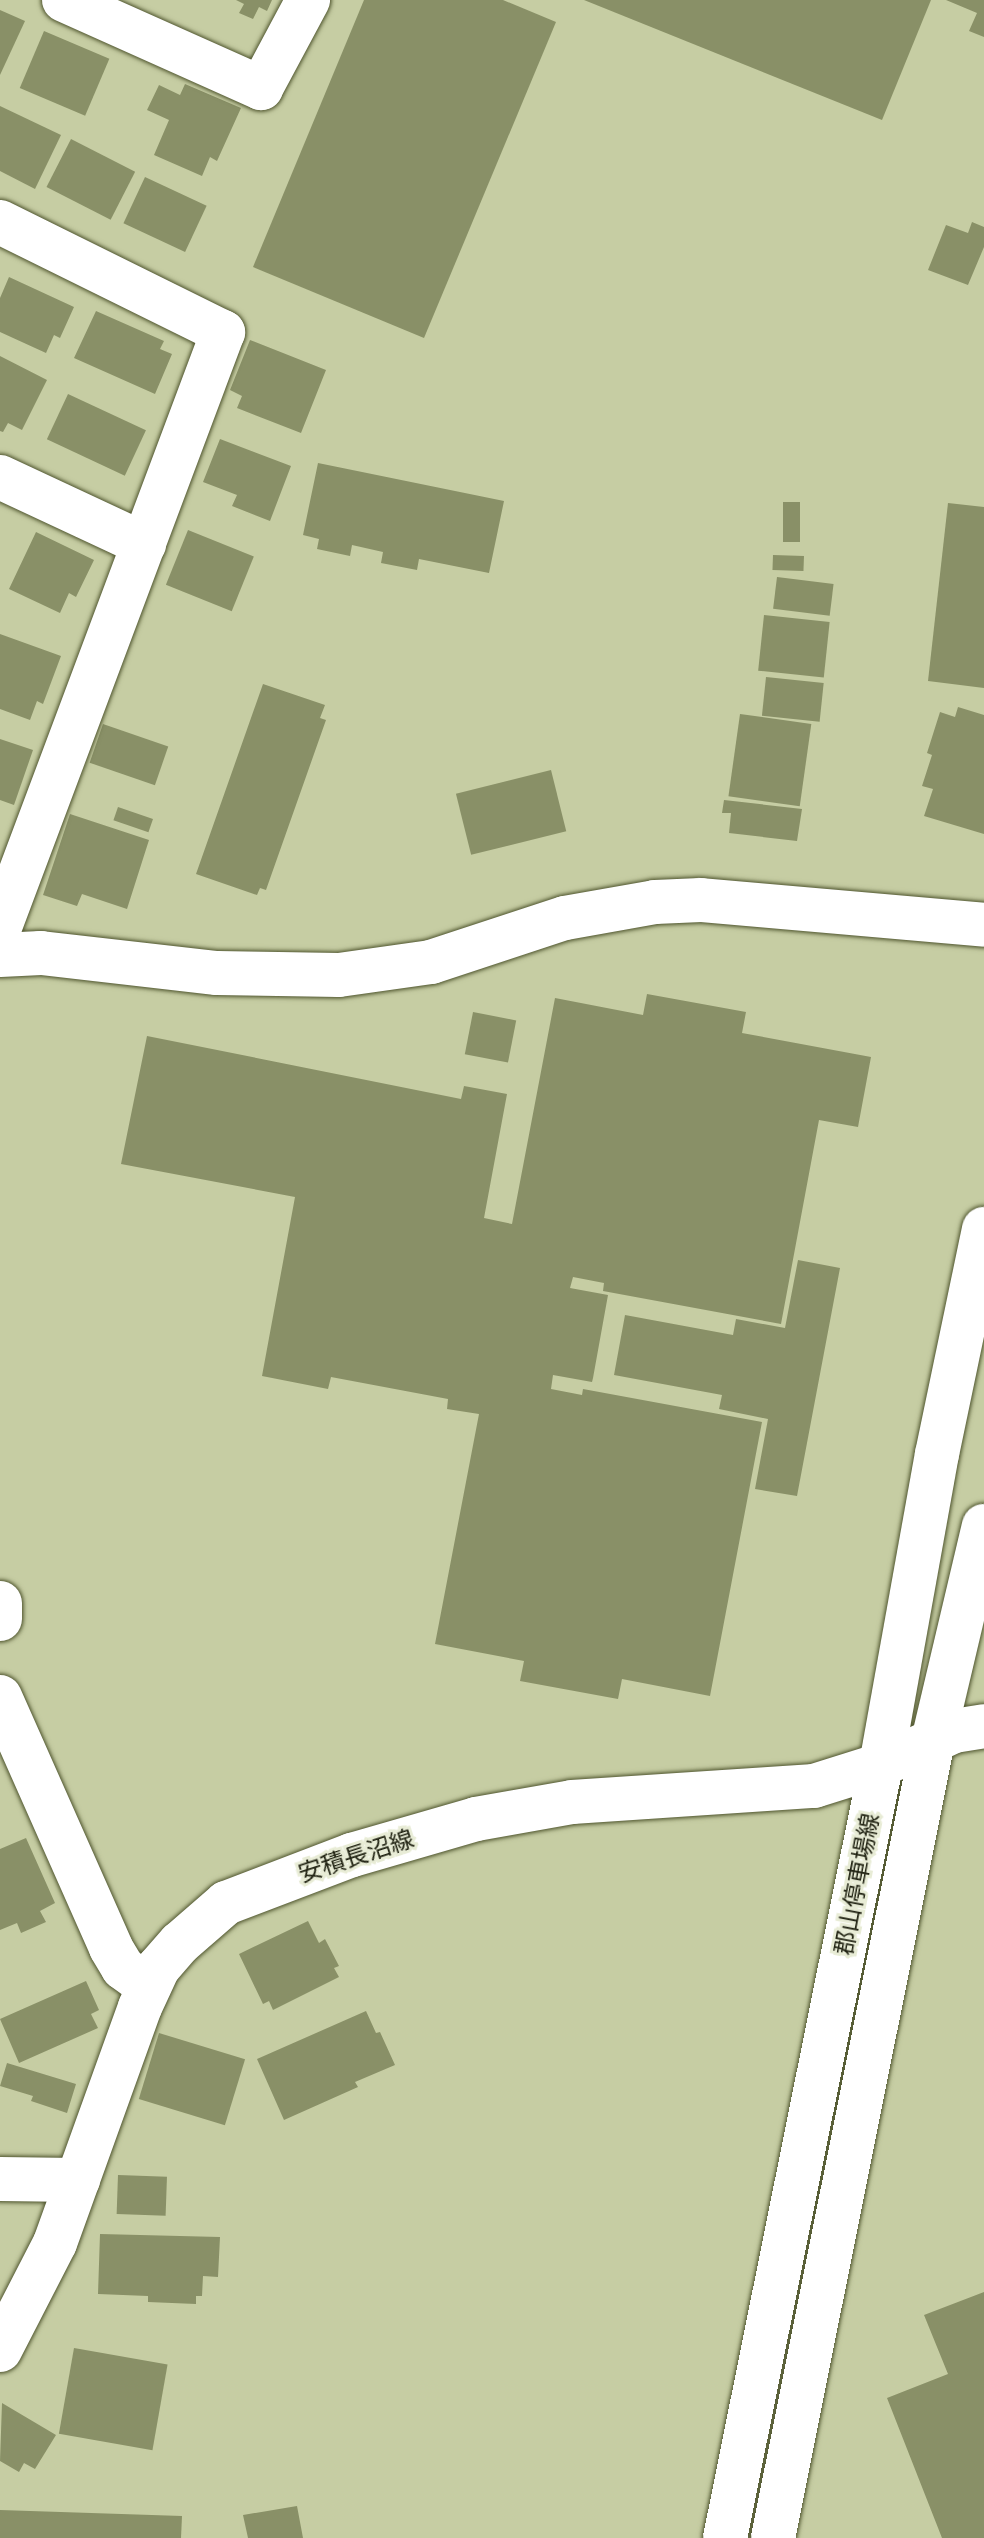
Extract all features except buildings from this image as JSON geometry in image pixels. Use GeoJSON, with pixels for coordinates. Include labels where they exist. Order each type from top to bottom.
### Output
{"type":"FeatureCollection","features":[{"type":"Feature","properties":{"kind":"main road"},"geometry":{"type":"LineString","coordinates":[[64,0],[261,88],[308,0]]}},
{"type":"Feature","properties":{"kind":"main road"},"geometry":{"type":"LineString","coordinates":[[0,222],[223,332],[0,927]]}},
{"type":"Feature","properties":{"kind":"main road"},"geometry":{"type":"LineString","coordinates":[[0,477],[144,544]]}},
{"type":"Feature","properties":{"kind":"main road"},"geometry":{"type":"LineString","coordinates":[[0,955],[41,953],[217,973],[339,975],[431,962],[565,918],[655,902],[701,900],[984,925]]}},
{"type":"Feature","properties":{"kind":"main road","name":"郡山停車場線"},"geometry":{"type":"LineString","coordinates":[[725,2538],[881,1765],[937,1454],[984,1229]]}},
{"type":"Feature","properties":{"kind":"main road","name":"郡山停車場線"},"geometry":{"type":"LineString","coordinates":[[773,2538],[933,1741],[984,1526]]}},
{"type":"Feature","properties":{"kind":"main road"},"geometry":{"type":"LineString","coordinates":[[0,1603],[0,1619]]}},
{"type":"Feature","properties":{"kind":"main road"},"geometry":{"type":"LineString","coordinates":[[0,1697],[111,1948],[123,1968],[149,1987]]}},
{"type":"Feature","properties":{"kind":"main road","name":"安積長沼線"},"geometry":{"type":"LineString","coordinates":[[0,2350],[55,2243],[158,1968],[180,1943],[226,1903],[271,1883],[352,1855],[504,1814],[572,1802],[814,1786],[881,1765],[954,1731],[984,1726]]}},
{"type":"Feature","properties":{"kind":"main road"},"geometry":{"type":"LineString","coordinates":[[0,2179],[78,2180]]}}]}
